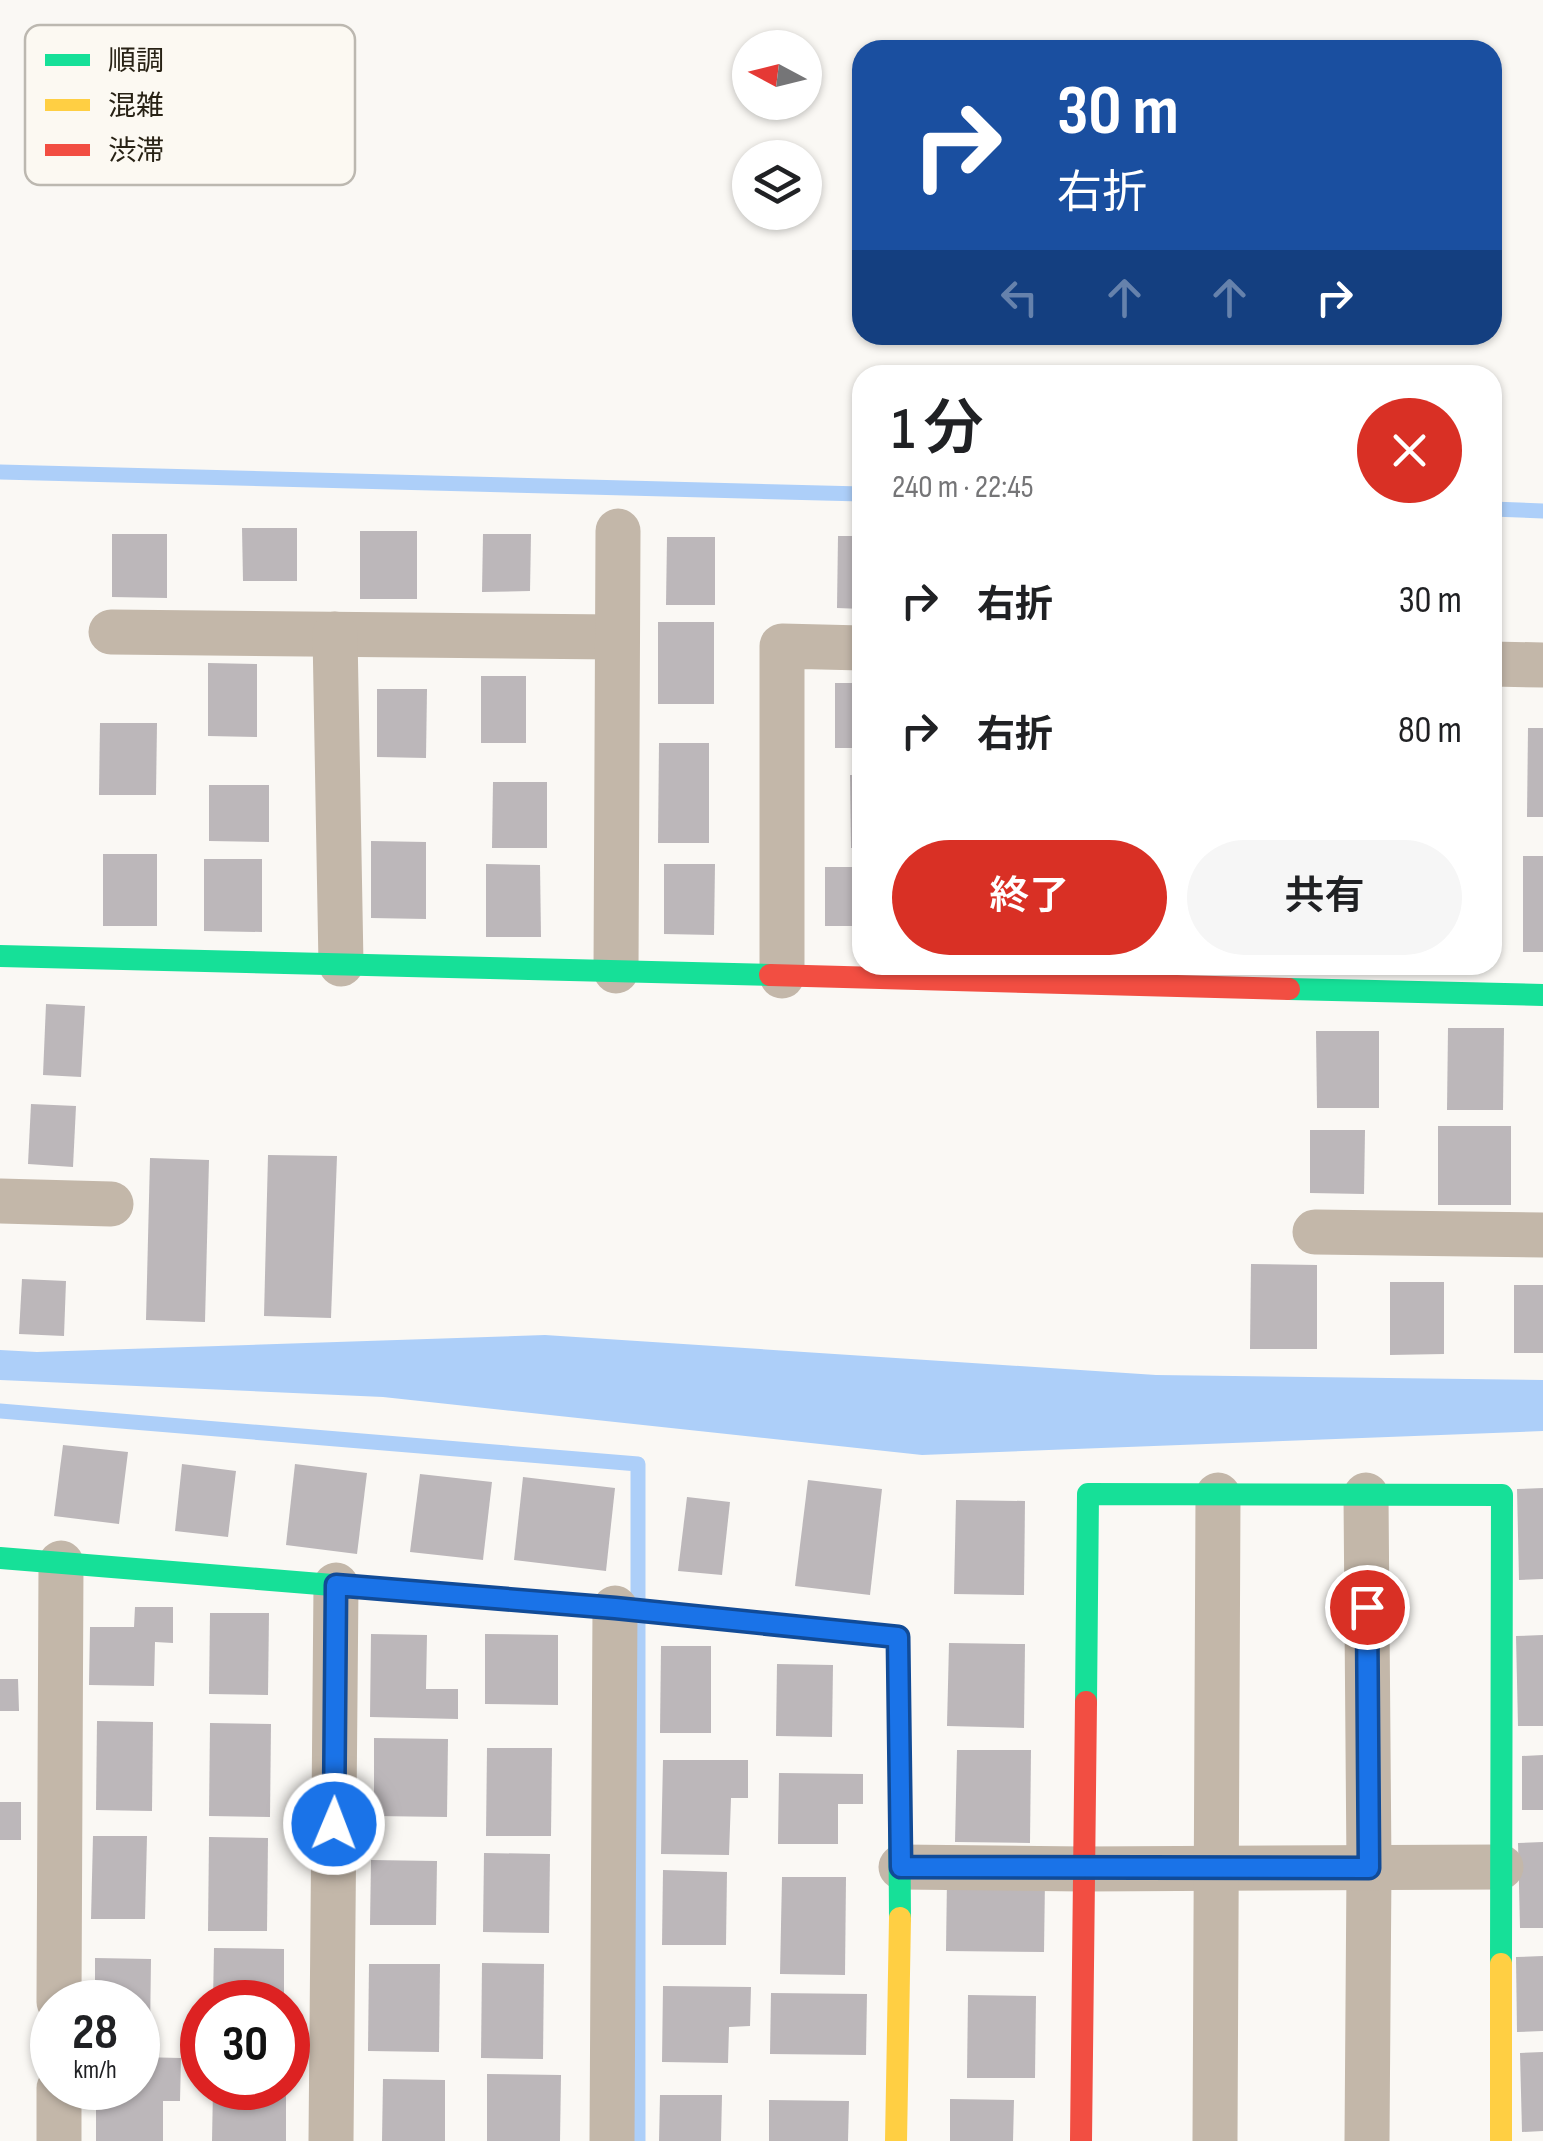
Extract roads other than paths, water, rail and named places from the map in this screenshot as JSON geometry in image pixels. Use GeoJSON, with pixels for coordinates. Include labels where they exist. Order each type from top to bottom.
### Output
{"type":"FeatureCollection","features":[{"type":"Feature","properties":{"kind":"street"},"geometry":{"type":"LineString","coordinates":[[616,971],[618,531]]}},
{"type":"Feature","properties":{"kind":"street"},"geometry":{"type":"LineString","coordinates":[[111,632],[618,637]]}},
{"type":"Feature","properties":{"kind":"street"},"geometry":{"type":"LineString","coordinates":[[335,634],[340,964]]}},
{"type":"Feature","properties":{"kind":"street"},"geometry":{"type":"LineString","coordinates":[[782,976],[782,646],[852,648]]}},
{"type":"Feature","properties":{"kind":"street"},"geometry":{"type":"LineString","coordinates":[[1502,664],[1543,665]]}},
{"type":"Feature","properties":{"kind":"street"},"geometry":{"type":"LineString","coordinates":[[0,956],[782,976],[927,975]]}},
{"type":"Feature","properties":{"kind":"street"},"geometry":{"type":"LineString","coordinates":[[1166,975],[1353,977],[1543,995]]}},
{"type":"Feature","properties":{"kind":"street"},"geometry":{"type":"LineString","coordinates":[[0,1200],[111,1204]]}},
{"type":"Feature","properties":{"kind":"street"},"geometry":{"type":"LineString","coordinates":[[1315,1232],[1543,1235]]}},
{"type":"Feature","properties":{"kind":"street"},"geometry":{"type":"LineString","coordinates":[[1081,2141],[1088,1494],[1502,1495],[1501,2141]]}},
{"type":"Feature","properties":{"kind":"street"},"geometry":{"type":"LineString","coordinates":[[1216,2141],[1218,1494]]}},
{"type":"Feature","properties":{"kind":"street"},"geometry":{"type":"LineString","coordinates":[[1366,1495],[1366,2141]]}},
{"type":"Feature","properties":{"kind":"street"},"geometry":{"type":"LineString","coordinates":[[0,1558],[632,1610],[898,1637],[901,1867],[896,2141]]}},
{"type":"Feature","properties":{"kind":"street"},"geometry":{"type":"LineString","coordinates":[[59,1980],[61,1563]]}},
{"type":"Feature","properties":{"kind":"street"},"geometry":{"type":"LineString","coordinates":[[331,2141],[336,1585]]}},
{"type":"Feature","properties":{"kind":"street"},"geometry":{"type":"LineString","coordinates":[[612,2141],[632,1610]]}},
{"type":"Feature","properties":{"kind":"street"},"geometry":{"type":"LineString","coordinates":[[901,1867],[1502,1867]]}},
{"type":"Feature","properties":{"kind":"street"},"geometry":{"type":"LineString","coordinates":[[58,2141],[59,2110]]}},
{"type":"Feature","properties":{"kind":"water"},"geometry":{"type":"Polygon","coordinates":[[[545,1335],[1156,1375],[1543,1380],[1543,1431],[922,1455],[383,1397],[0,1380],[0,1350],[37,1352],[545,1335]]]}},
{"type":"Feature","properties":{"kind":"waterway"},"geometry":{"type":"LineString","coordinates":[[0,472],[852,494]]}},
{"type":"Feature","properties":{"kind":"waterway"},"geometry":{"type":"LineString","coordinates":[[1502,509],[1543,511]]}},
{"type":"Feature","properties":{"kind":"waterway"},"geometry":{"type":"LineString","coordinates":[[0,1411],[638,1464],[638,2141]]}}]}
